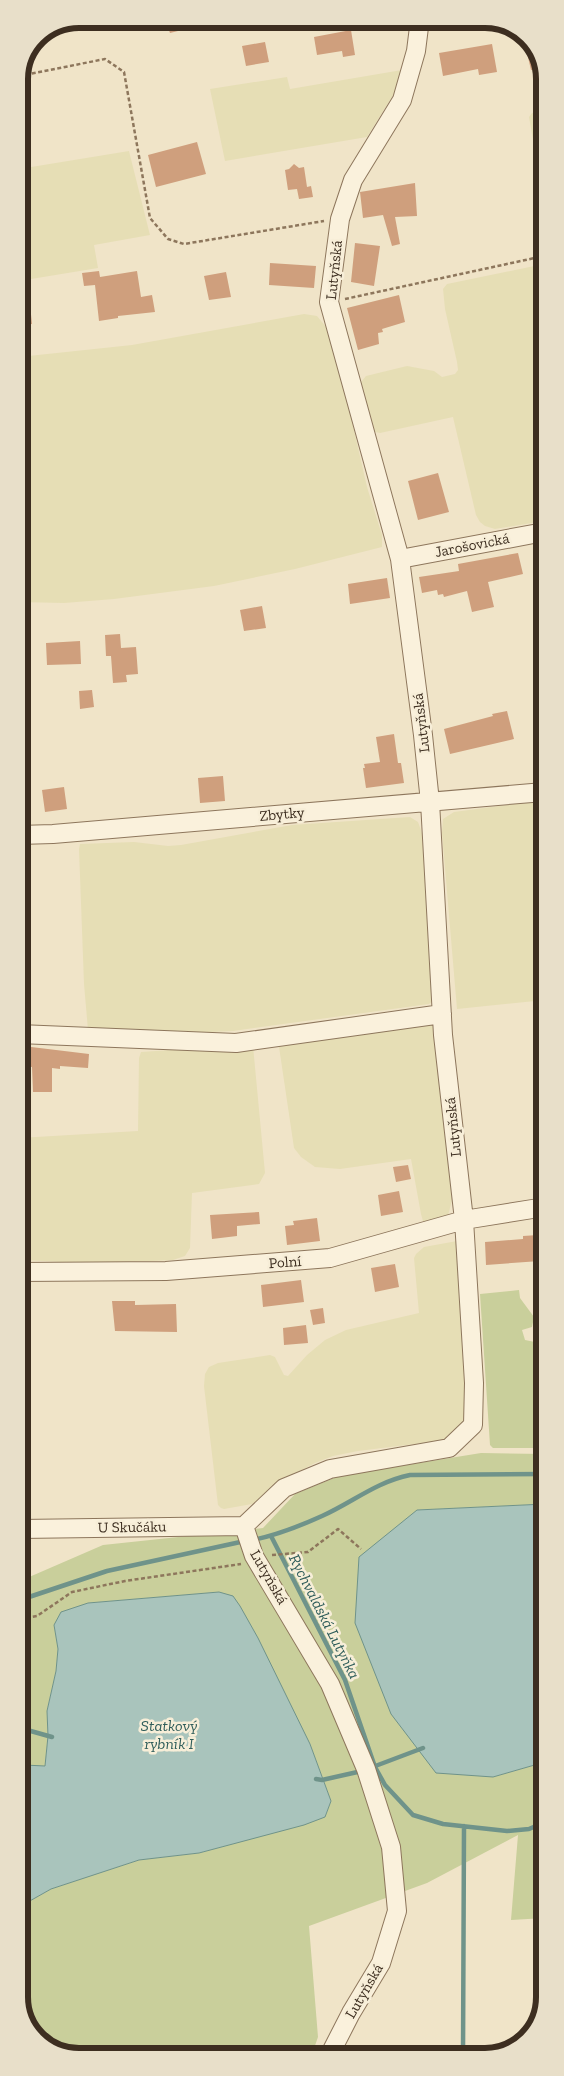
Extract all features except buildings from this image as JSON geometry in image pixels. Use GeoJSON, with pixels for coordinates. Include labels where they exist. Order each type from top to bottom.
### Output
{"type":"FeatureCollection","features":[{"type":"Feature","properties":{"kind":"street","name":"Lutyňská"},"geometry":{"type":"LineString","coordinates":[[333,2048],[381,1962],[397,1911],[391,1848],[366,1769],[330,1684],[254,1556],[244,1526],[284,1488],[330,1469],[449,1448],[474,1425],[474,1383],[464,1220],[442,1014],[430,802],[423,735],[400,559],[328,302],[340,219],[353,180],[402,100],[416,51],[419,28]]}},
{"type":"Feature","properties":{"kind":"street","name":"Jarošovická"},"geometry":{"type":"LineString","coordinates":[[400,559],[536,534]]}},
{"type":"Feature","properties":{"kind":"street","name":"Zbytky"},"geometry":{"type":"LineString","coordinates":[[28,835],[536,793]]}},
{"type":"Feature","properties":{"kind":"street"},"geometry":{"type":"LineString","coordinates":[[28,1034],[236,1043],[442,1014]]}},
{"type":"Feature","properties":{"kind":"street","name":"Polní"},"geometry":{"type":"LineString","coordinates":[[28,1272],[166,1271],[330,1258],[464,1220],[536,1208]]}},
{"type":"Feature","properties":{"kind":"street","name":"U Skučáku"},"geometry":{"type":"LineString","coordinates":[[28,1529],[244,1526]]}},
{"type":"Feature","properties":{"kind":"path"},"geometry":{"type":"LineString","coordinates":[[28,74],[105,59],[124,72],[150,218],[168,239],[184,244],[340,219]]}},
{"type":"Feature","properties":{"kind":"path"},"geometry":{"type":"LineString","coordinates":[[328,302],[536,258]]}},
{"type":"Feature","properties":{"kind":"path"},"geometry":{"type":"LineString","coordinates":[[28,1618],[37,1616],[72,1592],[125,1581],[241,1564],[254,1556],[308,1552],[338,1529],[361,1548]]}},
{"type":"Feature","properties":{"kind":"shaded area"},"geometry":{"type":"Polygon","coordinates":[[[402,70],[395,92],[367,137],[225,161],[210,89],[287,77],[290,89],[402,70]]]}},
{"type":"Feature","properties":{"kind":"shaded area"},"geometry":{"type":"Polygon","coordinates":[[[536,112],[536,157],[529,117],[532,113],[536,112]]]}},
{"type":"Feature","properties":{"kind":"shaded area"},"geometry":{"type":"Polygon","coordinates":[[[129,151],[150,235],[94,245],[98,268],[28,280],[28,168],[129,151]]]}},
{"type":"Feature","properties":{"kind":"shaded area"},"geometry":{"type":"Polygon","coordinates":[[[536,266],[536,522],[495,529],[485,526],[480,522],[476,515],[453,417],[380,433],[372,430],[361,382],[366,376],[407,366],[434,371],[442,377],[455,374],[458,370],[445,309],[443,289],[447,284],[536,266]]]}},
{"type":"Feature","properties":{"kind":"shaded area"},"geometry":{"type":"Polygon","coordinates":[[[304,314],[317,316],[326,327],[351,417],[367,487],[382,535],[382,547],[295,569],[214,586],[114,599],[64,603],[28,602],[28,356],[132,345],[304,314]]]}},
{"type":"Feature","properties":{"kind":"shaded area"},"geometry":{"type":"Polygon","coordinates":[[[536,801],[536,1001],[457,1009],[442,833],[443,819],[454,812],[536,801]]]}},
{"type":"Feature","properties":{"kind":"shaded area"},"geometry":{"type":"Polygon","coordinates":[[[410,817],[418,822],[422,833],[436,991],[433,1001],[429,1004],[233,1031],[162,1034],[88,1030],[84,984],[80,844],[134,842],[168,846],[181,845],[292,825],[410,817]]]}},
{"type":"Feature","properties":{"kind":"shaded area"},"geometry":{"type":"Polygon","coordinates":[[[435,1020],[453,1196],[448,1216],[425,1222],[421,1214],[411,1159],[340,1169],[315,1167],[301,1157],[294,1148],[278,1040],[435,1020]]]}},
{"type":"Feature","properties":{"kind":"shaded area"},"geometry":{"type":"Polygon","coordinates":[[[253,1046],[265,1173],[259,1184],[192,1193],[190,1248],[185,1256],[173,1260],[77,1263],[28,1260],[28,1137],[138,1131],[139,1058],[141,1052],[253,1046]]]}},
{"type":"Feature","properties":{"kind":"shaded area"},"geometry":{"type":"Polygon","coordinates":[[[457,1241],[473,1412],[447,1440],[333,1456],[296,1473],[252,1504],[221,1508],[218,1505],[204,1386],[205,1374],[209,1367],[218,1363],[270,1355],[275,1357],[284,1375],[288,1376],[307,1355],[325,1340],[346,1330],[419,1313],[414,1258],[416,1254],[424,1247],[457,1241]]]}},
{"type":"Feature","properties":{"kind":"green space"},"geometry":{"type":"Polygon","coordinates":[[[519,1290],[520,1298],[534,1317],[532,1327],[522,1330],[525,1340],[536,1342],[536,1448],[493,1448],[490,1445],[480,1294],[519,1290]]]}},
{"type":"Feature","properties":{"kind":"green space"},"geometry":{"type":"Polygon","coordinates":[[[481,1453],[536,1454],[536,1504],[417,1510],[493,1777],[536,1765],[536,1919],[511,1920],[518,1835],[427,1883],[309,1926],[318,2037],[314,2048],[68,2048],[59,2045],[45,2036],[33,2020],[28,1968],[28,1902],[51,1889],[139,1860],[199,1853],[325,1817],[331,1801],[310,1744],[219,1592],[88,1603],[54,1625],[58,1649],[56,1671],[47,1711],[48,1736],[45,1767],[28,1765],[28,1578],[103,1545],[263,1528],[295,1494],[339,1476],[481,1453]]]}},
{"type":"Feature","properties":{"kind":"water"},"geometry":{"type":"Polygon","coordinates":[[[536,1504],[536,1765],[493,1777],[436,1773],[391,1714],[355,1623],[359,1557],[417,1510],[536,1504]]]}},
{"type":"Feature","properties":{"kind":"water","name":"Statkový rybník I"},"geometry":{"type":"Polygon","coordinates":[[[219,1592],[233,1596],[258,1638],[310,1744],[331,1801],[325,1817],[304,1825],[199,1853],[139,1860],[51,1889],[28,1902],[28,1765],[45,1766],[48,1736],[47,1711],[56,1671],[58,1649],[54,1625],[61,1612],[88,1603],[219,1592]]]}},
{"type":"Feature","properties":{"kind":"waterway"},"geometry":{"type":"LineString","coordinates":[[253,1540],[280,1533],[305,1523],[333,1511],[375,1487],[410,1475],[536,1474]]}},
{"type":"Feature","properties":{"kind":"waterway","name":"Rychvaldská Lutyňka"},"geometry":{"type":"LineString","coordinates":[[271,1536],[345,1680],[375,1767],[385,1785],[413,1815],[443,1824],[507,1831],[529,1829],[536,1826]]}},
{"type":"Feature","properties":{"kind":"waterway","name":"Rychvaldská Lutyňka"},"geometry":{"type":"LineString","coordinates":[[28,1597],[107,1571],[245,1541]]}},
{"type":"Feature","properties":{"kind":"waterway"},"geometry":{"type":"LineString","coordinates":[[28,1730],[52,1737]]}},
{"type":"Feature","properties":{"kind":"waterway"},"geometry":{"type":"LineString","coordinates":[[370,1768],[423,1748]]}},
{"type":"Feature","properties":{"kind":"waterway"},"geometry":{"type":"LineString","coordinates":[[316,1779],[322,1780],[362,1771]]}},
{"type":"Feature","properties":{"kind":"waterway"},"geometry":{"type":"LineString","coordinates":[[463,2048],[464,1826]]}}]}
